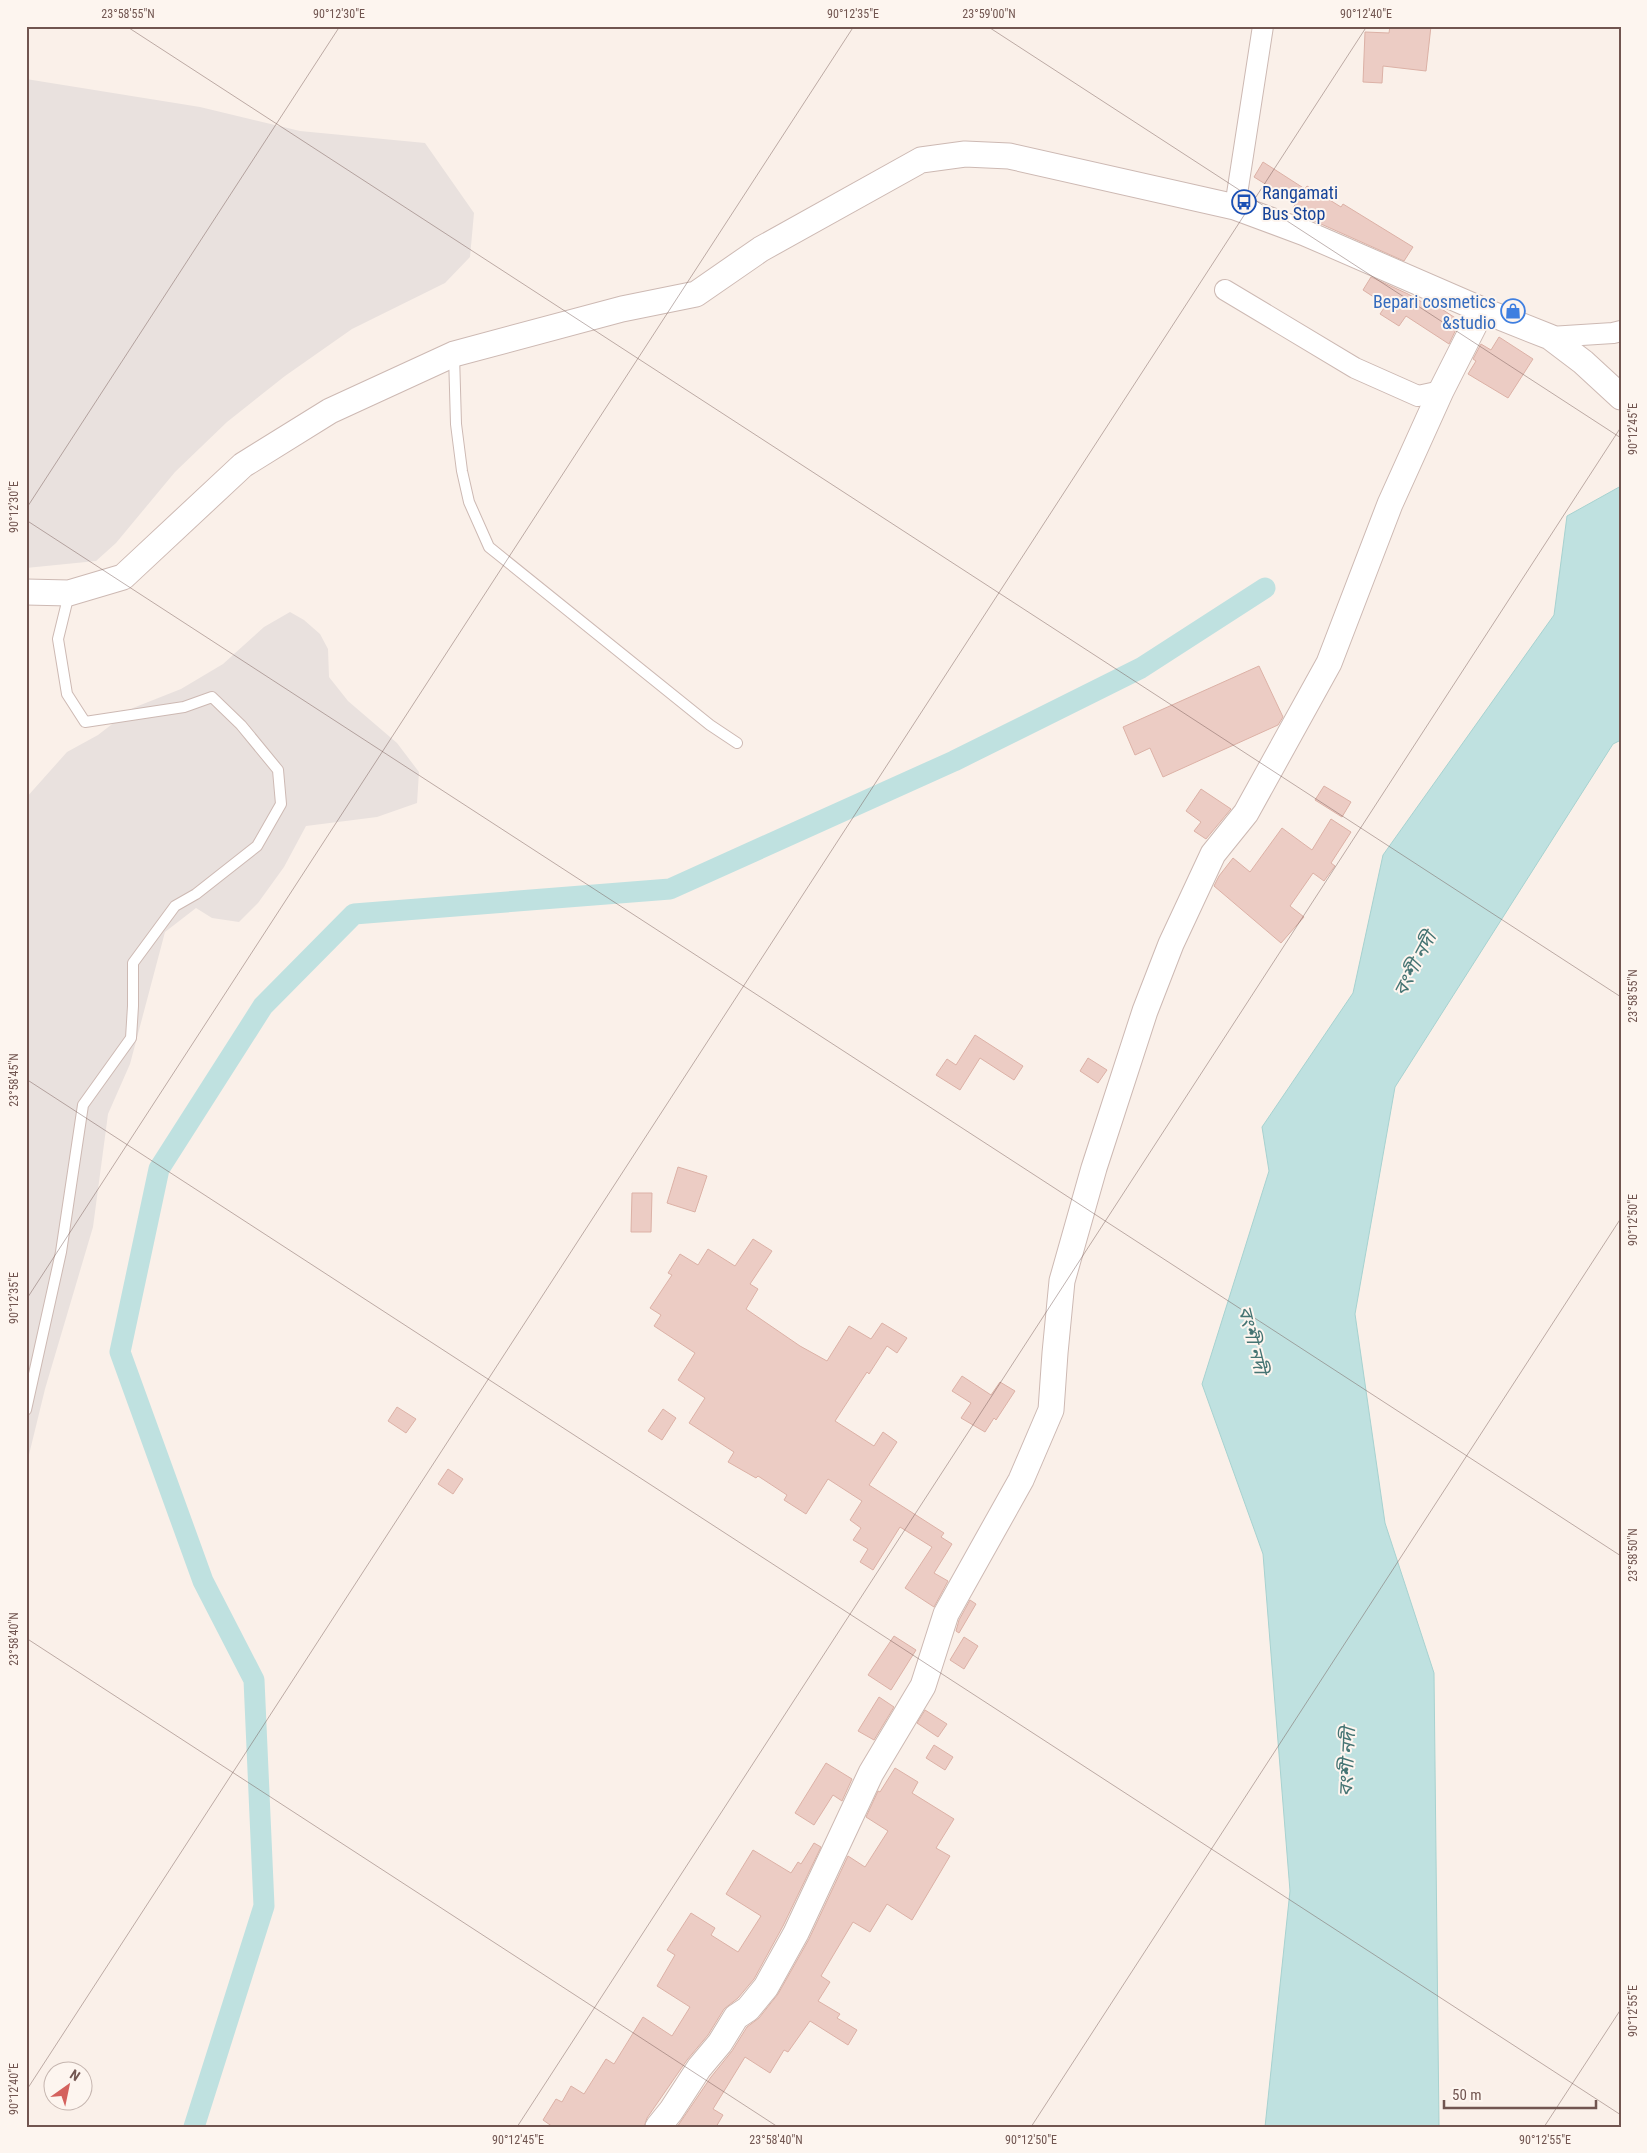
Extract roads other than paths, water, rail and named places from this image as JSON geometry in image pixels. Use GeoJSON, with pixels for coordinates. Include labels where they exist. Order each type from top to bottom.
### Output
{"type":"FeatureCollection","features":[{"type":"Feature","properties":{"kind":"street"},"geometry":{"type":"LineString","coordinates":[[1235,207],[1263,26]]}},
{"type":"Feature","properties":{"kind":"street"},"geometry":{"type":"LineString","coordinates":[[26,592],[69,593],[123,577],[243,465],[330,411],[454,354],[622,309],[696,294],[761,249],[921,160],[965,154],[1009,156],[1235,207],[1305,233],[1482,310],[1550,337],[1583,362],[1616,393]]}},
{"type":"Feature","properties":{"kind":"street"},"geometry":{"type":"LineString","coordinates":[[1225,290],[1354,368],[1418,396],[1441,391]]}},
{"type":"Feature","properties":{"kind":"street"},"geometry":{"type":"LineString","coordinates":[[658,2127],[671,2111],[699,2068],[720,2043],[736,2016],[748,2009],[766,1987],[792,1941],[871,1773],[923,1686],[946,1614],[1021,1480],[1051,1410],[1054,1353],[1062,1281],[1094,1168],[1171,944],[1213,854],[1246,813],[1329,663],[1390,504],[1441,391],[1482,310]]}},
{"type":"Feature","properties":{"kind":"street"},"geometry":{"type":"LineString","coordinates":[[1550,337],[1613,333],[1621,330]]}},
{"type":"Feature","properties":{"kind":"lane"},"geometry":{"type":"LineString","coordinates":[[454,354],[456,424],[462,471],[470,502],[489,547],[703,719],[737,743]]}},
{"type":"Feature","properties":{"kind":"lane"},"geometry":{"type":"LineString","coordinates":[[26,1410],[61,1252],[83,1105],[130,1038],[133,1006],[133,963],[175,906],[196,894],[257,846],[281,804],[278,770],[241,725],[212,697],[184,707],[86,722],[67,694],[58,638],[69,593]]}},
{"type":"Feature","properties":{"kind":"water","name":"বংশী নদী"},"geometry":{"type":"Polygon","coordinates":[[[1621,486],[1621,740],[1613,744],[1395,1087],[1355,1314],[1385,1523],[1434,1673],[1439,2127],[1265,2127],[1290,1891],[1263,1554],[1202,1384],[1269,1171],[1262,1127],[1353,993],[1383,855],[1554,615],[1567,516],[1621,486]]]}},
{"type":"Feature","properties":{"kind":"waterway"},"geometry":{"type":"LineString","coordinates":[[194,2127],[264,1906],[254,1680],[203,1581],[120,1352],[159,1169],[263,1006],[354,914],[670,889],[954,761],[1141,668],[1265,588]]}},
{"type":"Feature","properties":{"kind":"place","name":"Rangamati Bus Stop"},"geometry":{"type":"Point","coordinates":[1244,202]}},
{"type":"Feature","properties":{"kind":"place","name":"Bepari cosmetics &studio"},"geometry":{"type":"Point","coordinates":[1513,311]}}]}
